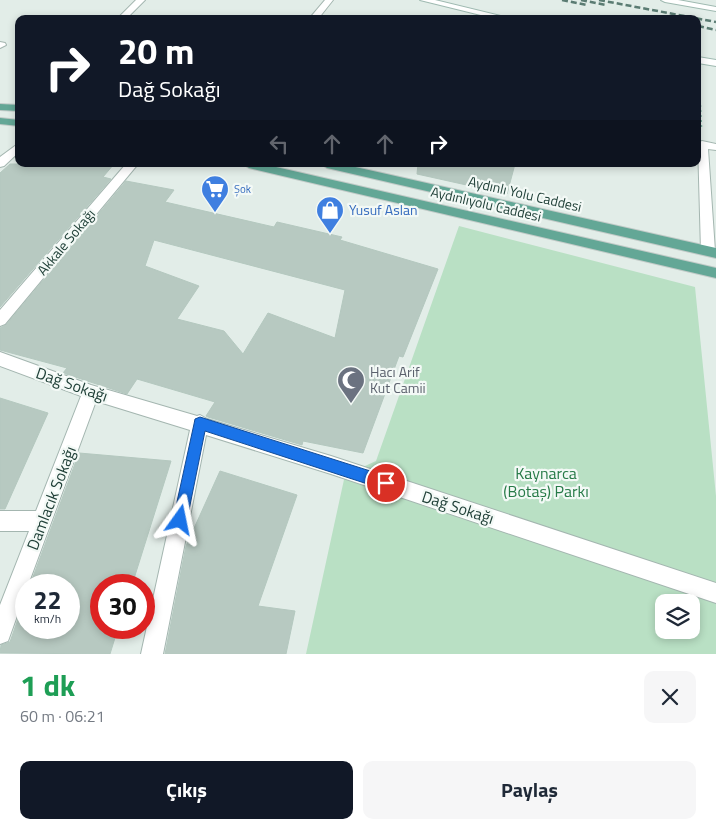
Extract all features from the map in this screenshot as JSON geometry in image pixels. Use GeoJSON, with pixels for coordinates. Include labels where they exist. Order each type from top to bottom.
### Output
{"type":"FeatureCollection","features":[{"type":"Feature","properties":{"kind":"main road"},"geometry":{"type":"LineString","coordinates":[[0,107],[15,108]]}},
{"type":"Feature","properties":{"kind":"main road"},"geometry":{"type":"LineString","coordinates":[[0,121],[15,123]]}},
{"type":"Feature","properties":{"kind":"main road","name":"Aydınlıyolu Caddesi"},"geometry":{"type":"LineString","coordinates":[[262,167],[716,273]]}},
{"type":"Feature","properties":{"kind":"main road","name":"Aydınlı Yolu Caddesi"},"geometry":{"type":"LineString","coordinates":[[341,167],[712,252]]}},
{"type":"Feature","properties":{"kind":"street"},"geometry":{"type":"LineString","coordinates":[[125,15],[141,0]]}},
{"type":"Feature","properties":{"kind":"street"},"geometry":{"type":"LineString","coordinates":[[316,15],[329,0]]}},
{"type":"Feature","properties":{"kind":"street"},"geometry":{"type":"LineString","coordinates":[[424,0],[491,15]]}},
{"type":"Feature","properties":{"kind":"street"},"geometry":{"type":"LineString","coordinates":[[665,0],[716,9]]}},
{"type":"Feature","properties":{"kind":"street"},"geometry":{"type":"LineString","coordinates":[[701,60],[716,63]]}},
{"type":"Feature","properties":{"kind":"street"},"geometry":{"type":"LineString","coordinates":[[712,252],[702,144],[716,147]]}},
{"type":"Feature","properties":{"kind":"street"},"geometry":{"type":"LineString","coordinates":[[0,163],[15,150]]}},
{"type":"Feature","properties":{"kind":"street","name":"Akkale Sokağı"},"geometry":{"type":"LineString","coordinates":[[0,320],[129,167]]}},
{"type":"Feature","properties":{"kind":"street","name":"Dağ Sokağı"},"geometry":{"type":"LineString","coordinates":[[0,359],[91,392],[200,424],[716,593]]}},
{"type":"Feature","properties":{"kind":"street","name":"Damlacık Sokağı"},"geometry":{"type":"LineString","coordinates":[[0,632],[91,392]]}},
{"type":"Feature","properties":{"kind":"street"},"geometry":{"type":"LineString","coordinates":[[152,654],[200,424]]}},
{"type":"Feature","properties":{"kind":"street"},"geometry":{"type":"LineString","coordinates":[[0,521],[42,521]]}},
{"type":"Feature","properties":{"kind":"path"},"geometry":{"type":"LineString","coordinates":[[701,128],[702,144]]}},
{"type":"Feature","properties":{"kind":"green space","name":"Kaynarca (Botaş) Parkı"},"geometry":{"type":"Polygon","coordinates":[[[459,226],[695,287],[716,496],[716,654],[306,654],[345,475],[376,461],[459,226]]]}},
{"type":"Feature","properties":{"kind":"building"},"geometry":{"type":"Polygon","coordinates":[[[10,164],[15,164],[15,167],[111,167],[103,177],[111,179],[0,307],[0,173],[10,164]]]}},
{"type":"Feature","properties":{"kind":"building"},"geometry":{"type":"Polygon","coordinates":[[[418,167],[514,167],[507,194],[417,174],[418,167]]]}},
{"type":"Feature","properties":{"kind":"building"},"geometry":{"type":"Polygon","coordinates":[[[126,181],[174,190],[165,202],[274,227],[277,222],[342,237],[340,240],[438,269],[403,357],[399,356],[363,453],[303,441],[302,445],[208,417],[206,416],[215,402],[137,379],[127,394],[63,373],[67,368],[0,350],[0,328],[6,325],[126,181]],[[154,240],[145,266],[199,286],[177,319],[224,331],[243,354],[268,313],[335,338],[345,290],[154,240]]]}},
{"type":"Feature","properties":{"kind":"building"},"geometry":{"type":"Polygon","coordinates":[[[0,398],[48,413],[5,509],[0,509],[0,398]]]}},
{"type":"Feature","properties":{"kind":"building"},"geometry":{"type":"Polygon","coordinates":[[[79,453],[171,461],[135,574],[90,574],[90,639],[115,639],[110,654],[0,653],[1,645],[10,642],[15,628],[15,639],[80,639],[80,574],[34,574],[79,453]]]}},
{"type":"Feature","properties":{"kind":"building"},"geometry":{"type":"Polygon","coordinates":[[[220,471],[297,495],[258,606],[295,611],[286,654],[165,654],[186,546],[220,471]]]}},
{"type":"Feature","properties":{"kind":"railway"},"geometry":{"type":"LineString","coordinates":[[562,0],[587,5]]}},
{"type":"Feature","properties":{"kind":"railway"},"geometry":{"type":"LineString","coordinates":[[581,0],[606,5]]}},
{"type":"Feature","properties":{"kind":"railway"},"geometry":{"type":"LineString","coordinates":[[599,0],[679,15]]}},
{"type":"Feature","properties":{"kind":"railway"},"geometry":{"type":"LineString","coordinates":[[701,19],[716,22]]}},
{"type":"Feature","properties":{"kind":"railway"},"geometry":{"type":"LineString","coordinates":[[701,27],[716,30]]}},
{"type":"Feature","properties":{"kind":"place","name":"Şok"},"geometry":{"type":"Point","coordinates":[215,213]}},
{"type":"Feature","properties":{"kind":"place","name":"Yusuf Aslan"},"geometry":{"type":"Point","coordinates":[330,234]}},
{"type":"Feature","properties":{"kind":"place","name":"Hacı Arif Kut Camii"},"geometry":{"type":"Point","coordinates":[351,404]}},
{"type":"Feature","properties":{"kind":"route"},"geometry":{"type":"LineString","coordinates":[[180,520],[200,424],[386,483]]}}]}
